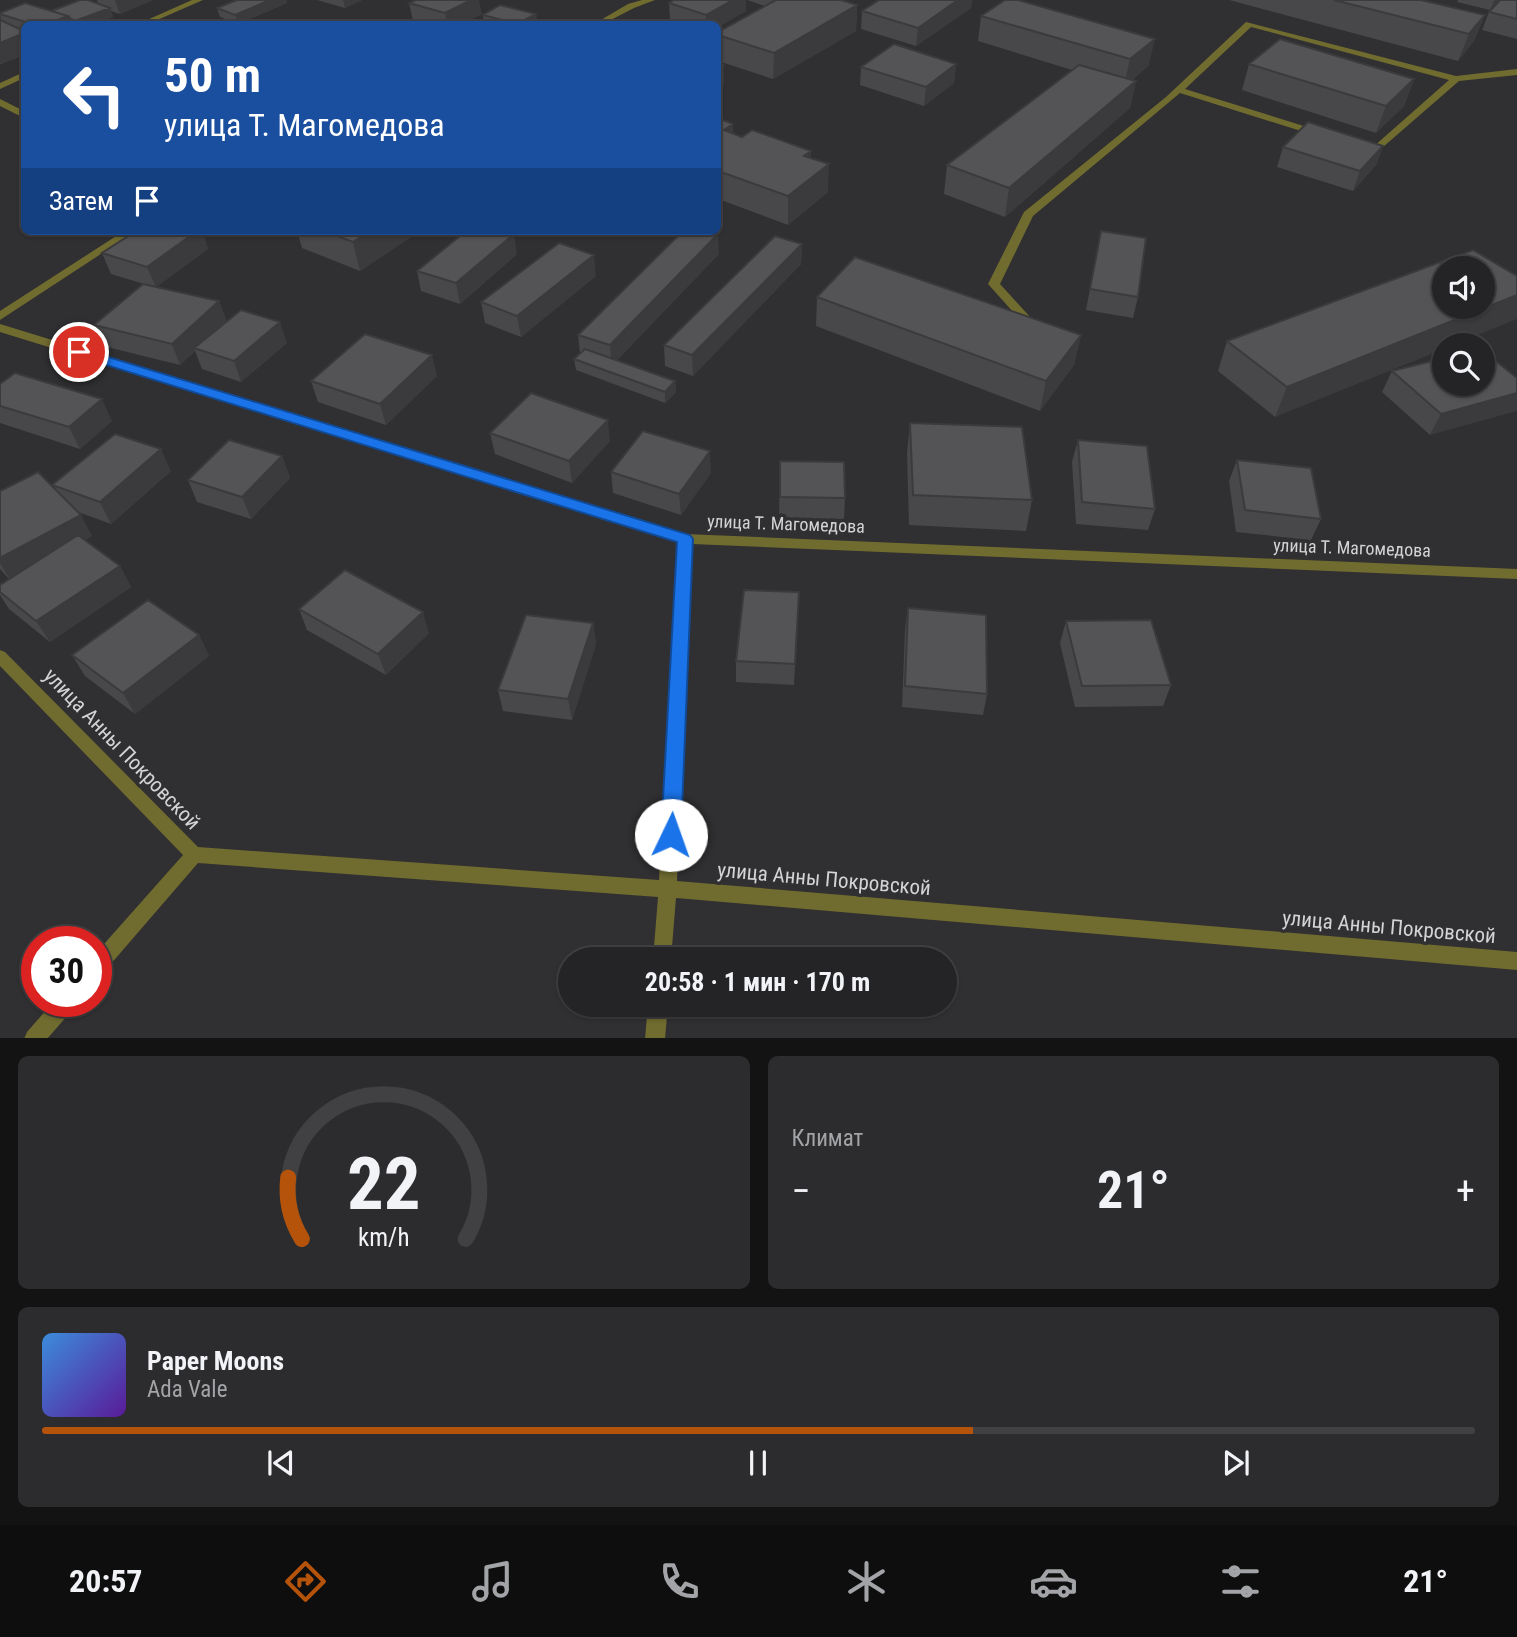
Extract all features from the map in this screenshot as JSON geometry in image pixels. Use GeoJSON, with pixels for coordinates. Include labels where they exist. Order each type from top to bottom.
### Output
{"type":"FeatureCollection","features":[{"type":"Feature","properties":{"kind":"street"},"geometry":{"type":"LineString","coordinates":[[149,21],[199,0]]}},
{"type":"Feature","properties":{"kind":"street"},"geometry":{"type":"LineString","coordinates":[[604,21],[631,6],[650,0]]}},
{"type":"Feature","properties":{"kind":"street"},"geometry":{"type":"LineString","coordinates":[[1038,332],[994,284],[1028,214],[1179,90],[1249,24],[1456,79],[1517,72]]}},
{"type":"Feature","properties":{"kind":"street"},"geometry":{"type":"LineString","coordinates":[[0,86],[21,76]]}},
{"type":"Feature","properties":{"kind":"street"},"geometry":{"type":"LineString","coordinates":[[1349,143],[1375,151],[1456,79]]}},
{"type":"Feature","properties":{"kind":"street"},"geometry":{"type":"LineString","coordinates":[[1179,90],[1336,139]]}},
{"type":"Feature","properties":{"kind":"street"},"geometry":{"type":"LineString","coordinates":[[0,102],[21,113]]}},
{"type":"Feature","properties":{"kind":"street"},"geometry":{"type":"LineString","coordinates":[[0,316],[125,235]]}},
{"type":"Feature","properties":{"kind":"street","name":"улица Т. Магомедова"},"geometry":{"type":"LineString","coordinates":[[0,328],[685,539],[1517,574]]}},
{"type":"Feature","properties":{"kind":"street"},"geometry":{"type":"LineString","coordinates":[[663,947],[685,539]]}},
{"type":"Feature","properties":{"kind":"street","name":"улица Анны Покровской"},"geometry":{"type":"LineString","coordinates":[[0,656],[194,855],[668,889],[1517,961]]}},
{"type":"Feature","properties":{"kind":"street"},"geometry":{"type":"LineString","coordinates":[[112,949],[194,855]]}},
{"type":"Feature","properties":{"kind":"street"},"geometry":{"type":"LineString","coordinates":[[34,1038],[52,1017]]}},
{"type":"Feature","properties":{"kind":"street"},"geometry":{"type":"LineString","coordinates":[[655,1038],[657,1017]]}},
{"type":"Feature","properties":{"kind":"building"},"geometry":{"type":"Polygon","coordinates":[[[80,0],[110,8],[75,21],[51,11],[80,0]]]}},
{"type":"Feature","properties":{"kind":"building"},"geometry":{"type":"Polygon","coordinates":[[[237,0],[270,0],[235,15],[217,8],[237,0]]]}},
{"type":"Feature","properties":{"kind":"building"},"geometry":{"type":"Polygon","coordinates":[[[416,0],[471,0],[445,13],[409,3],[416,0]]]}},
{"type":"Feature","properties":{"kind":"building"},"geometry":{"type":"Polygon","coordinates":[[[674,0],[733,0],[706,15],[669,3],[674,0]]]}},
{"type":"Feature","properties":{"kind":"building"},"geometry":{"type":"Polygon","coordinates":[[[776,0],[841,0],[857,5],[774,53],[721,36],[721,30],[776,0]]]}},
{"type":"Feature","properties":{"kind":"building"},"geometry":{"type":"Polygon","coordinates":[[[879,0],[958,0],[918,28],[862,11],[879,0]]]}},
{"type":"Feature","properties":{"kind":"building"},"geometry":{"type":"Polygon","coordinates":[[[1005,0],[1018,0],[1155,39],[1130,59],[981,16],[1005,0]]]}},
{"type":"Feature","properties":{"kind":"building"},"geometry":{"type":"Polygon","coordinates":[[[1334,0],[1421,0],[1485,15],[1469,34],[1334,0]]]}},
{"type":"Feature","properties":{"kind":"building"},"geometry":{"type":"Polygon","coordinates":[[[1500,0],[1517,0],[1517,19],[1489,12],[1500,0]]]}},
{"type":"Feature","properties":{"kind":"building"},"geometry":{"type":"Polygon","coordinates":[[[25,3],[68,16],[55,21],[22,21],[0,13],[25,3]]]}},
{"type":"Feature","properties":{"kind":"building"},"geometry":{"type":"Polygon","coordinates":[[[500,5],[536,14],[523,21],[506,21],[483,15],[500,5]]]}},
{"type":"Feature","properties":{"kind":"building"},"geometry":{"type":"Polygon","coordinates":[[[0,20],[21,30],[21,34],[0,43],[0,20]]]}},
{"type":"Feature","properties":{"kind":"building"},"geometry":{"type":"Polygon","coordinates":[[[1280,39],[1414,79],[1386,106],[1249,64],[1280,39]]]}},
{"type":"Feature","properties":{"kind":"building"},"geometry":{"type":"Polygon","coordinates":[[[894,44],[956,64],[926,87],[861,67],[894,44]]]}},
{"type":"Feature","properties":{"kind":"building"},"geometry":{"type":"Polygon","coordinates":[[[1079,65],[1136,81],[1009,188],[947,165],[1079,65]]]}},
{"type":"Feature","properties":{"kind":"building"},"geometry":{"type":"Polygon","coordinates":[[[721,119],[733,124],[724,130],[742,137],[752,130],[811,151],[804,156],[829,164],[788,196],[721,172],[721,119]]]}},
{"type":"Feature","properties":{"kind":"building"},"geometry":{"type":"Polygon","coordinates":[[[1308,122],[1383,146],[1360,171],[1283,147],[1308,122]]]}},
{"type":"Feature","properties":{"kind":"building"},"geometry":{"type":"Polygon","coordinates":[[[1101,231],[1146,238],[1138,297],[1090,289],[1101,231]]]}},
{"type":"Feature","properties":{"kind":"building"},"geometry":{"type":"Polygon","coordinates":[[[130,235],[191,235],[147,267],[102,253],[130,235]]]}},
{"type":"Feature","properties":{"kind":"building"},"geometry":{"type":"Polygon","coordinates":[[[335,235],[364,235],[353,242],[335,235]]]}},
{"type":"Feature","properties":{"kind":"building"},"geometry":{"type":"Polygon","coordinates":[[[461,235],[513,235],[456,283],[417,271],[461,235]]]}},
{"type":"Feature","properties":{"kind":"building"},"geometry":{"type":"Polygon","coordinates":[[[679,235],[717,235],[610,345],[578,335],[679,235]]]}},
{"type":"Feature","properties":{"kind":"building"},"geometry":{"type":"Polygon","coordinates":[[[775,236],[802,244],[692,355],[664,345],[775,236]]]}},
{"type":"Feature","properties":{"kind":"building"},"geometry":{"type":"Polygon","coordinates":[[[559,243],[594,255],[517,316],[481,302],[559,243]]]}},
{"type":"Feature","properties":{"kind":"building"},"geometry":{"type":"Polygon","coordinates":[[[1473,250],[1483,256],[1457,256],[1473,250]]]}},
{"type":"Feature","properties":{"kind":"building"},"geometry":{"type":"Polygon","coordinates":[[[855,257],[1081,335],[1046,381],[817,297],[855,257]]]}},
{"type":"Feature","properties":{"kind":"building"},"geometry":{"type":"Polygon","coordinates":[[[1495,263],[1517,276],[1517,295],[1495,304],[1495,263]]]}},
{"type":"Feature","properties":{"kind":"building"},"geometry":{"type":"Polygon","coordinates":[[[1432,265],[1432,319],[1457,319],[1287,387],[1227,341],[1432,265]]]}},
{"type":"Feature","properties":{"kind":"building"},"geometry":{"type":"Polygon","coordinates":[[[143,284],[219,301],[172,344],[94,325],[143,284]]]}},
{"type":"Feature","properties":{"kind":"building"},"geometry":{"type":"Polygon","coordinates":[[[241,310],[280,322],[234,361],[194,348],[241,310]]]}},
{"type":"Feature","properties":{"kind":"building"},"geometry":{"type":"Polygon","coordinates":[[[365,334],[432,355],[380,404],[311,381],[365,334]]]}},
{"type":"Feature","properties":{"kind":"building"},"geometry":{"type":"Polygon","coordinates":[[[585,349],[675,381],[665,392],[574,359],[585,349]]]}},
{"type":"Feature","properties":{"kind":"building"},"geometry":{"type":"Polygon","coordinates":[[[1495,360],[1517,378],[1517,393],[1441,414],[1392,371],[1432,361],[1432,396],[1495,396],[1495,360]]]}},
{"type":"Feature","properties":{"kind":"building"},"geometry":{"type":"Polygon","coordinates":[[[15,373],[102,399],[69,427],[0,406],[0,384],[15,373]]]}},
{"type":"Feature","properties":{"kind":"building"},"geometry":{"type":"Polygon","coordinates":[[[531,393],[608,420],[569,461],[490,433],[531,393]]]}},
{"type":"Feature","properties":{"kind":"building"},"geometry":{"type":"Polygon","coordinates":[[[910,423],[1022,427],[1032,500],[913,495],[910,423]]]}},
{"type":"Feature","properties":{"kind":"building"},"geometry":{"type":"Polygon","coordinates":[[[643,431],[710,451],[679,494],[611,472],[643,431]]]}},
{"type":"Feature","properties":{"kind":"building"},"geometry":{"type":"Polygon","coordinates":[[[115,434],[161,449],[100,502],[52,485],[115,434]]]}},
{"type":"Feature","properties":{"kind":"building"},"geometry":{"type":"Polygon","coordinates":[[[229,440],[282,456],[242,497],[188,480],[229,440]]]}},
{"type":"Feature","properties":{"kind":"building"},"geometry":{"type":"Polygon","coordinates":[[[1078,440],[1147,446],[1155,509],[1082,502],[1078,440]]]}},
{"type":"Feature","properties":{"kind":"building"},"geometry":{"type":"Polygon","coordinates":[[[1237,460],[1311,468],[1321,519],[1245,510],[1237,460]]]}},
{"type":"Feature","properties":{"kind":"building"},"geometry":{"type":"Polygon","coordinates":[[[780,461],[844,462],[845,498],[780,497],[780,461]]]}},
{"type":"Feature","properties":{"kind":"building"},"geometry":{"type":"Polygon","coordinates":[[[38,472],[81,515],[0,558],[0,491],[38,472]]]}},
{"type":"Feature","properties":{"kind":"building"},"geometry":{"type":"Polygon","coordinates":[[[78,535],[120,566],[36,621],[0,592],[0,585],[78,535]]]}},
{"type":"Feature","properties":{"kind":"building"},"geometry":{"type":"Polygon","coordinates":[[[345,570],[423,612],[378,654],[299,609],[345,570]]]}},
{"type":"Feature","properties":{"kind":"building"},"geometry":{"type":"Polygon","coordinates":[[[744,590],[799,592],[795,664],[736,661],[744,590]]]}},
{"type":"Feature","properties":{"kind":"building"},"geometry":{"type":"Polygon","coordinates":[[[148,600],[199,635],[123,693],[72,655],[148,600]]]}},
{"type":"Feature","properties":{"kind":"building"},"geometry":{"type":"Polygon","coordinates":[[[908,608],[986,615],[987,694],[905,686],[908,608]]]}},
{"type":"Feature","properties":{"kind":"building"},"geometry":{"type":"Polygon","coordinates":[[[526,615],[593,623],[568,699],[498,690],[526,615]]]}},
{"type":"Feature","properties":{"kind":"building"},"geometry":{"type":"Polygon","coordinates":[[[1151,620],[1171,685],[1082,686],[1066,621],[1151,620]]]}},
{"type":"Feature","properties":{"kind":"route"},"geometry":{"type":"LineString","coordinates":[[79,352],[685,539],[671,835]]}}]}
